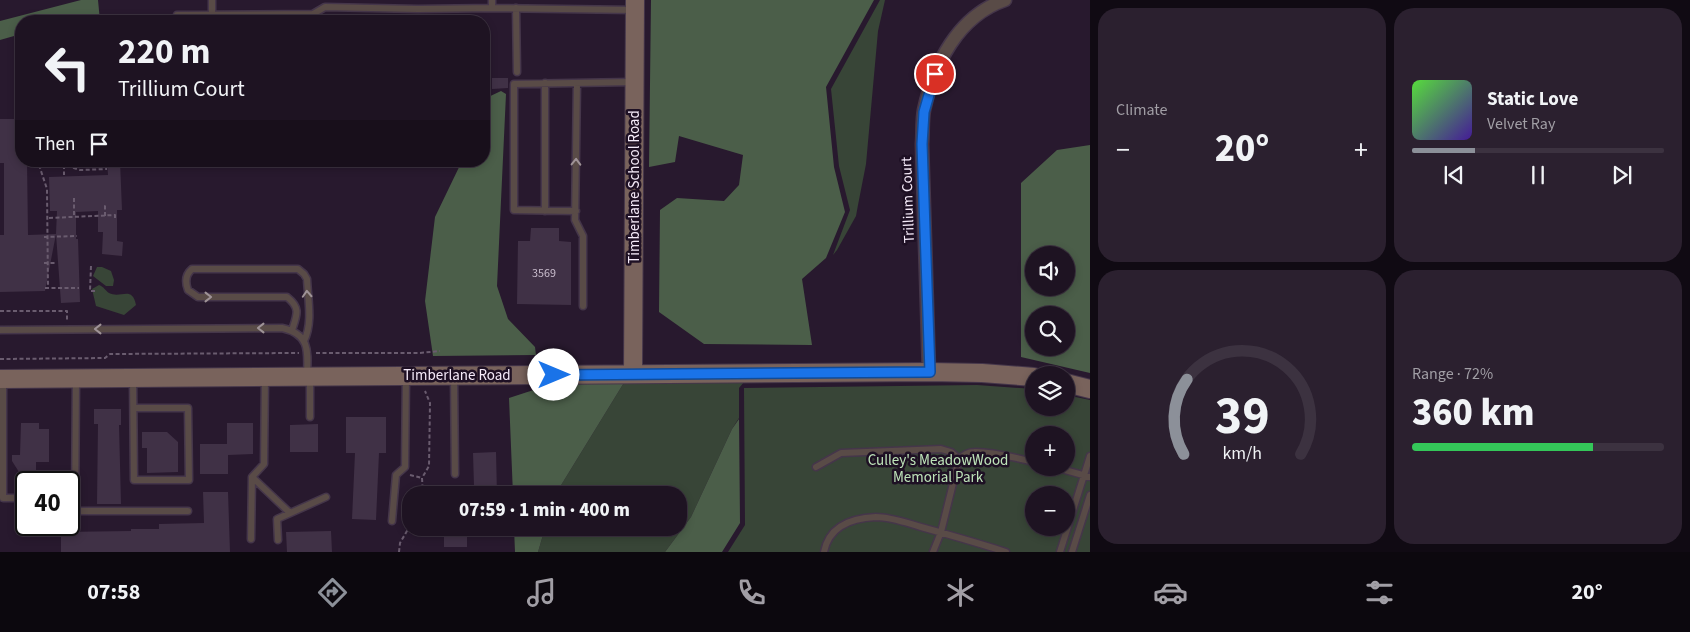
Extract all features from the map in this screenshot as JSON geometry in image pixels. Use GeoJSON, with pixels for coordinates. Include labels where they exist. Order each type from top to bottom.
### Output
{"type":"FeatureCollection","features":[{"type":"Feature","properties":{"kind":"street","name":"Trillium Court"},"geometry":{"type":"LineString","coordinates":[[930,372],[922,144],[924,112],[930,88],[940,62],[953,39],[969,20],[993,4],[1004,0]]}},
{"type":"Feature","properties":{"kind":"street","name":"Timberlane School Road"},"geometry":{"type":"LineString","coordinates":[[633,374],[635,5]]}},
{"type":"Feature","properties":{"kind":"street","name":"Timberlane Road"},"geometry":{"type":"LineString","coordinates":[[2,380],[930,372],[982,372],[1025,377]]}},
{"type":"Feature","properties":{"kind":"street"},"geometry":{"type":"LineString","coordinates":[[1075,385],[1090,388]]}},
{"type":"Feature","properties":{"kind":"lane"},"geometry":{"type":"LineString","coordinates":[[212,0],[212,15]]}},
{"type":"Feature","properties":{"kind":"lane"},"geometry":{"type":"LineString","coordinates":[[442,0],[442,9]]}},
{"type":"Feature","properties":{"kind":"lane"},"geometry":{"type":"LineString","coordinates":[[492,0],[492,8]]}},
{"type":"Feature","properties":{"kind":"lane"},"geometry":{"type":"LineString","coordinates":[[517,72],[520,8],[524,0]]}},
{"type":"Feature","properties":{"kind":"lane"},"geometry":{"type":"LineString","coordinates":[[176,15],[313,14],[325,3],[442,9],[635,5]]}},
{"type":"Feature","properties":{"kind":"lane"},"geometry":{"type":"LineString","coordinates":[[576,211],[514,210],[514,84],[635,82]]}},
{"type":"Feature","properties":{"kind":"lane"},"geometry":{"type":"LineString","coordinates":[[577,83],[576,220],[583,236],[583,306]]}},
{"type":"Feature","properties":{"kind":"lane"},"geometry":{"type":"LineString","coordinates":[[545,84],[545,211]]}},
{"type":"Feature","properties":{"kind":"lane"},"geometry":{"type":"LineString","coordinates":[[292,330],[297,316],[297,309],[287,297],[198,297],[188,290],[186,277],[188,273],[192,269],[298,269],[307,279],[309,324],[308,334],[304,342]]}},
{"type":"Feature","properties":{"kind":"lane"},"geometry":{"type":"LineString","coordinates":[[0,330],[282,328],[292,330],[301,336],[307,353],[310,416]]}},
{"type":"Feature","properties":{"kind":"lane"},"geometry":{"type":"LineString","coordinates":[[392,521],[396,475],[405,467],[406,376]]}},
{"type":"Feature","properties":{"kind":"lane"},"geometry":{"type":"LineString","coordinates":[[454,376],[455,474]]}},
{"type":"Feature","properties":{"kind":"lane"},"geometry":{"type":"LineString","coordinates":[[251,539],[252,477],[264,464],[265,377]]}},
{"type":"Feature","properties":{"kind":"lane"},"geometry":{"type":"LineString","coordinates":[[133,378],[134,480],[189,480],[188,408],[134,408]]}},
{"type":"Feature","properties":{"kind":"lane"},"geometry":{"type":"LineString","coordinates":[[76,379],[75,510],[188,511]]}},
{"type":"Feature","properties":{"kind":"lane"},"geometry":{"type":"LineString","coordinates":[[2,380],[3,498],[15,498]]}},
{"type":"Feature","properties":{"kind":"lane"},"geometry":{"type":"LineString","coordinates":[[816,468],[841,453],[941,449],[951,452],[960,459]]}},
{"type":"Feature","properties":{"kind":"lane"},"geometry":{"type":"LineString","coordinates":[[933,552],[941,532],[960,459],[964,454],[972,452],[984,453],[1025,460]]}},
{"type":"Feature","properties":{"kind":"lane"},"geometry":{"type":"LineString","coordinates":[[1060,552],[1087,476],[1090,456]]}},
{"type":"Feature","properties":{"kind":"lane"},"geometry":{"type":"LineString","coordinates":[[252,477],[290,513]]}},
{"type":"Feature","properties":{"kind":"lane"},"geometry":{"type":"LineString","coordinates":[[1072,552],[1090,494]]}},
{"type":"Feature","properties":{"kind":"lane"},"geometry":{"type":"LineString","coordinates":[[278,540],[277,519],[326,497]]}},
{"type":"Feature","properties":{"kind":"lane"},"geometry":{"type":"LineString","coordinates":[[824,552],[832,533],[841,525],[877,517],[898,520],[1006,552]]}},
{"type":"Feature","properties":{"kind":"path"},"geometry":{"type":"LineString","coordinates":[[40,167],[47,189],[47,288],[79,288]]}},
{"type":"Feature","properties":{"kind":"path"},"geometry":{"type":"LineString","coordinates":[[64,167],[64,175]]}},
{"type":"Feature","properties":{"kind":"path"},"geometry":{"type":"LineString","coordinates":[[70,167],[80,170],[107,169]]}},
{"type":"Feature","properties":{"kind":"path"},"geometry":{"type":"LineString","coordinates":[[74,198],[74,217]]}},
{"type":"Feature","properties":{"kind":"path"},"geometry":{"type":"LineString","coordinates":[[105,216],[105,206],[107,206]]}},
{"type":"Feature","properties":{"kind":"path"},"geometry":{"type":"LineString","coordinates":[[87,211],[87,217]]}},
{"type":"Feature","properties":{"kind":"path"},"geometry":{"type":"LineString","coordinates":[[48,218],[115,215],[115,219]]}},
{"type":"Feature","properties":{"kind":"path"},"geometry":{"type":"LineString","coordinates":[[44,237],[77,236]]}},
{"type":"Feature","properties":{"kind":"path"},"geometry":{"type":"LineString","coordinates":[[46,263],[56,263]]}},
{"type":"Feature","properties":{"kind":"path"},"geometry":{"type":"LineString","coordinates":[[91,266],[90,290],[97,291]]}},
{"type":"Feature","properties":{"kind":"path"},"geometry":{"type":"LineString","coordinates":[[0,359],[105,358],[110,354],[440,352]]}},
{"type":"Feature","properties":{"kind":"path"},"geometry":{"type":"LineString","coordinates":[[422,486],[422,478],[429,466],[430,403],[425,392],[425,376]]}},
{"type":"Feature","properties":{"kind":"path"},"geometry":{"type":"LineString","coordinates":[[400,471],[410,476],[422,478]]}},
{"type":"Feature","properties":{"kind":"path"},"geometry":{"type":"LineString","coordinates":[[398,552],[404,536]]}},
{"type":"Feature","properties":{"kind":"green space"},"geometry":{"type":"Polygon","coordinates":[[[81,0],[98,0],[99,15],[23,15],[81,0]]]}},
{"type":"Feature","properties":{"kind":"green space"},"geometry":{"type":"Polygon","coordinates":[[[651,0],[874,0],[826,87],[834,167],[845,212],[826,258],[802,279],[812,345],[704,344],[659,312],[660,210],[677,198],[724,201],[739,185],[743,155],[679,136],[675,162],[649,167],[651,0]]]}},
{"type":"Feature","properties":{"kind":"green space"},"geometry":{"type":"Polygon","coordinates":[[[880,0],[885,0],[878,31],[866,164],[856,216],[833,255],[850,210],[839,166],[831,89],[880,0]]]}},
{"type":"Feature","properties":{"kind":"green space"},"geometry":{"type":"Polygon","coordinates":[[[15,17],[15,36],[0,40],[0,21],[15,17]]]}},
{"type":"Feature","properties":{"kind":"green space"},"geometry":{"type":"Polygon","coordinates":[[[501,91],[506,94],[497,286],[508,319],[535,347],[536,355],[433,356],[425,301],[435,217],[459,167],[490,167],[490,96],[501,91]]]}},
{"type":"Feature","properties":{"kind":"green space"},"geometry":{"type":"Polygon","coordinates":[[[1090,145],[1090,373],[1075,370],[1075,366],[1060,366],[1021,357],[1021,183],[1057,150],[1090,145]]]}},
{"type":"Feature","properties":{"kind":"green space"},"geometry":{"type":"Polygon","coordinates":[[[97,267],[111,271],[114,280],[113,286],[106,286],[93,276],[97,267]]]}},
{"type":"Feature","properties":{"kind":"green space"},"geometry":{"type":"Polygon","coordinates":[[[99,285],[109,293],[129,294],[134,299],[136,305],[124,315],[96,306],[92,289],[99,285]]]}},
{"type":"Feature","properties":{"kind":"green space"},"geometry":{"type":"Polygon","coordinates":[[[625,381],[744,382],[739,388],[739,418],[687,522],[687,486],[561,486],[625,381]]]}},
{"type":"Feature","properties":{"kind":"green space"},"geometry":{"type":"Polygon","coordinates":[[[625,381],[561,486],[513,486],[509,398],[558,382],[625,381]]]}},
{"type":"Feature","properties":{"kind":"green space","name":"Culley's MeadowWood Memorial Park"},"geometry":{"type":"Polygon","coordinates":[[[977,385],[1025,388],[1025,416],[1075,416],[1075,397],[1090,400],[1090,552],[728,552],[745,525],[744,388],[977,385]]]}},
{"type":"Feature","properties":{"kind":"green space"},"geometry":{"type":"Polygon","coordinates":[[[739,419],[740,523],[722,552],[665,552],[677,536],[687,536],[687,522],[732,429],[739,419]]]}},
{"type":"Feature","properties":{"kind":"green space"},"geometry":{"type":"Polygon","coordinates":[[[514,536],[543,536],[538,552],[515,552],[514,536]]]}},
{"type":"Feature","properties":{"kind":"green space"},"geometry":{"type":"Polygon","coordinates":[[[543,536],[677,536],[665,552],[538,552],[543,536]]]}},
{"type":"Feature","properties":{"kind":"building"},"geometry":{"type":"Polygon","coordinates":[[[492,78],[508,78],[508,88],[492,89],[492,78]]]}},
{"type":"Feature","properties":{"kind":"building"},"geometry":{"type":"Polygon","coordinates":[[[0,119],[15,119],[15,167],[27,167],[28,235],[56,234],[45,291],[0,292],[0,235],[4,235],[4,163],[0,163],[0,119]]]}},
{"type":"Feature","properties":{"kind":"building"},"geometry":{"type":"Polygon","coordinates":[[[107,167],[120,167],[122,210],[117,210],[117,241],[123,242],[122,256],[102,254],[103,232],[98,232],[98,211],[76,212],[80,302],[61,303],[56,234],[57,211],[50,211],[49,177],[108,175],[107,167]]]}},
{"type":"Feature","properties":{"kind":"building"},"geometry":{"type":"Polygon","coordinates":[[[531,228],[559,228],[559,241],[571,242],[571,305],[517,304],[518,241],[530,241],[531,228]]]}},
{"type":"Feature","properties":{"kind":"building"},"geometry":{"type":"Polygon","coordinates":[[[94,409],[121,409],[121,425],[119,425],[121,504],[97,504],[98,424],[94,424],[94,409]]]}},
{"type":"Feature","properties":{"kind":"building"},"geometry":{"type":"Polygon","coordinates":[[[346,417],[386,417],[386,453],[379,453],[376,520],[352,519],[355,453],[346,453],[346,417]]]}},
{"type":"Feature","properties":{"kind":"building"},"geometry":{"type":"Polygon","coordinates":[[[21,423],[39,423],[39,429],[49,429],[49,462],[36,462],[36,471],[18,471],[12,461],[12,455],[20,455],[21,423]]]}},
{"type":"Feature","properties":{"kind":"building"},"geometry":{"type":"Polygon","coordinates":[[[227,423],[253,423],[253,454],[228,455],[228,474],[200,474],[200,444],[227,444],[227,423]]]}},
{"type":"Feature","properties":{"kind":"building"},"geometry":{"type":"Polygon","coordinates":[[[318,424],[318,452],[290,452],[290,425],[318,424]]]}},
{"type":"Feature","properties":{"kind":"building"},"geometry":{"type":"Polygon","coordinates":[[[142,432],[167,432],[178,442],[178,472],[147,473],[147,448],[142,448],[142,432]]]}},
{"type":"Feature","properties":{"kind":"building"},"geometry":{"type":"Polygon","coordinates":[[[496,452],[497,486],[474,486],[473,453],[496,452]]]}},
{"type":"Feature","properties":{"kind":"building"},"geometry":{"type":"Polygon","coordinates":[[[203,492],[228,492],[230,552],[61,552],[61,536],[80,536],[80,532],[131,531],[131,529],[159,529],[159,524],[204,523],[203,492]]]}},
{"type":"Feature","properties":{"kind":"building"},"geometry":{"type":"Polygon","coordinates":[[[331,531],[332,552],[287,552],[286,532],[331,531]]]}},
{"type":"Feature","properties":{"kind":"building"},"geometry":{"type":"Polygon","coordinates":[[[444,536],[467,536],[467,547],[444,547],[444,536]]]}},
{"type":"Feature","properties":{"kind":"route"},"geometry":{"type":"LineString","coordinates":[[554,375],[930,372],[922,144],[924,112],[935,74]]}}]}
